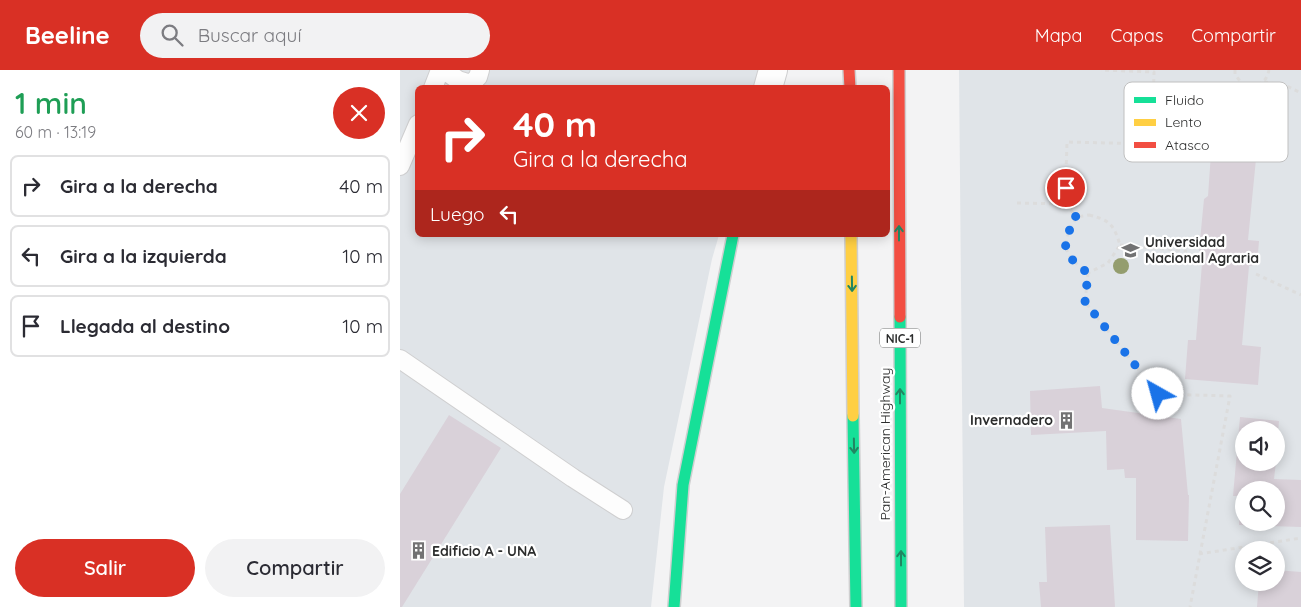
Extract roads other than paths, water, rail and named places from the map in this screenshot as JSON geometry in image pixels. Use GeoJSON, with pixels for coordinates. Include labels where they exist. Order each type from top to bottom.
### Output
{"type":"FeatureCollection","features":[{"type":"Feature","properties":{"kind":"main road"},"geometry":{"type":"LineString","coordinates":[[849,70],[850,85]]}},
{"type":"Feature","properties":{"kind":"main road","name":"Pan-American Highway"},"geometry":{"type":"LineString","coordinates":[[899,70],[901,607]]}},
{"type":"Feature","properties":{"kind":"main road"},"geometry":{"type":"LineString","coordinates":[[674,607],[683,485],[733,237]]}},
{"type":"Feature","properties":{"kind":"main road"},"geometry":{"type":"LineString","coordinates":[[851,237],[856,607]]}},
{"type":"Feature","properties":{"kind":"street"},"geometry":{"type":"LineString","coordinates":[[769,85],[773,70]]}},
{"type":"Feature","properties":{"kind":"lane"},"geometry":{"type":"LineString","coordinates":[[434,85],[440,70]]}},
{"type":"Feature","properties":{"kind":"lane"},"geometry":{"type":"LineString","coordinates":[[444,70],[458,80],[471,84],[478,77],[480,70]]}},
{"type":"Feature","properties":{"kind":"lane"},"geometry":{"type":"LineString","coordinates":[[400,166],[415,131]]}},
{"type":"Feature","properties":{"kind":"lane"},"geometry":{"type":"LineString","coordinates":[[400,359],[573,478],[623,510]]}},
{"type":"Feature","properties":{"kind":"place","name":"Universidad Nacional Agraria"},"geometry":{"type":"Point","coordinates":[1131,250]}},
{"type":"Feature","properties":{"kind":"place","name":"Invernadero"},"geometry":{"type":"Point","coordinates":[1067,420]}},
{"type":"Feature","properties":{"kind":"place","name":"Edificio A - UNA"},"geometry":{"type":"Point","coordinates":[418,551]}}]}
